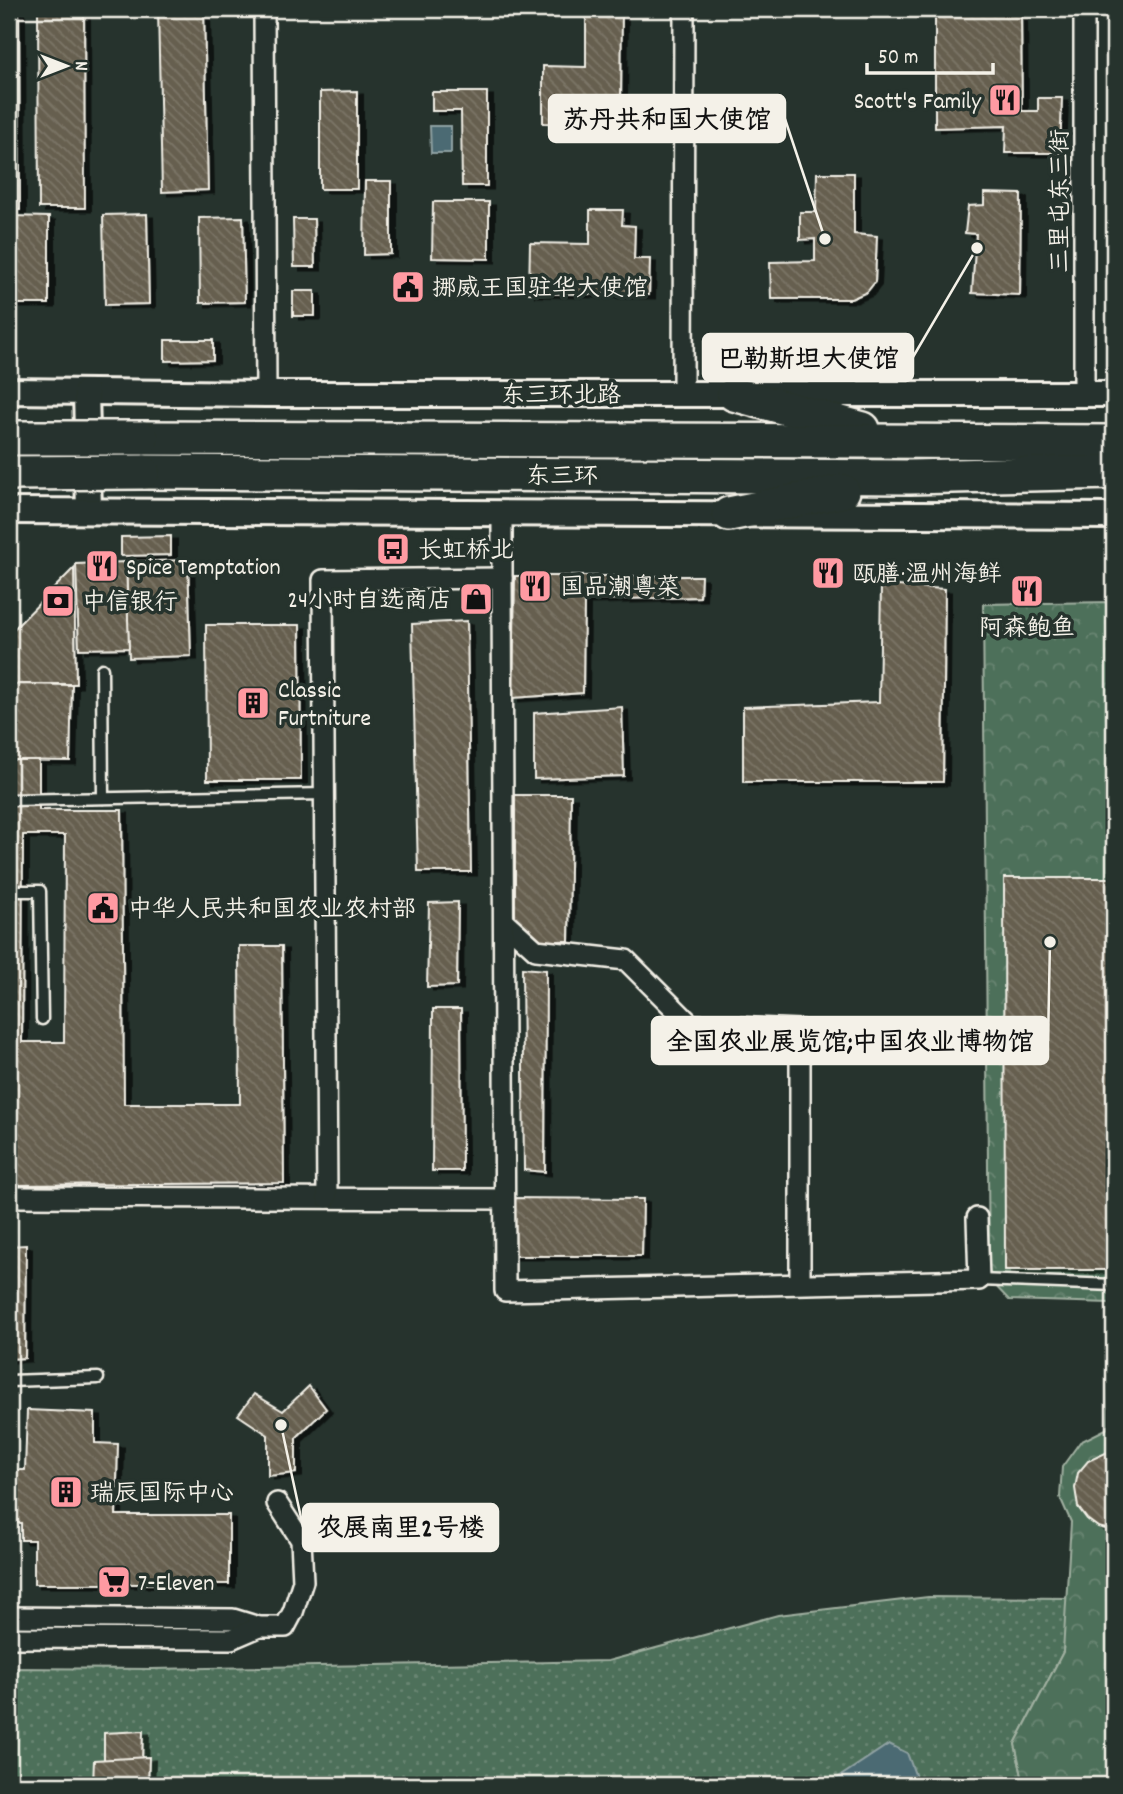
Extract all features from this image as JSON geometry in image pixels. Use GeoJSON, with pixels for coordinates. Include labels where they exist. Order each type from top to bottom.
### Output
{"type":"FeatureCollection","features":[{"type":"Feature","properties":{"kind":"highway"},"geometry":{"type":"LineString","coordinates":[[733,394],[910,441]]}},
{"type":"Feature","properties":{"kind":"highway","name":"东三环"},"geometry":{"type":"LineString","coordinates":[[9,438],[910,441],[1113,457]]}},
{"type":"Feature","properties":{"kind":"highway","name":"东三环"},"geometry":{"type":"LineString","coordinates":[[9,472],[911,477],[1113,457]]}},
{"type":"Feature","properties":{"kind":"highway"},"geometry":{"type":"LineString","coordinates":[[729,514],[911,477]]}},
{"type":"Feature","properties":{"kind":"street"},"geometry":{"type":"LineString","coordinates":[[264,9],[266,394]]}},
{"type":"Feature","properties":{"kind":"street"},"geometry":{"type":"LineString","coordinates":[[683,394],[684,9]]}},
{"type":"Feature","properties":{"kind":"street","name":"三里屯东三街"},"geometry":{"type":"LineString","coordinates":[[1084,9],[1084,394]]}},
{"type":"Feature","properties":{"kind":"street","name":"东三环北路"},"geometry":{"type":"LineString","coordinates":[[9,391],[266,394],[1114,394]]}},
{"type":"Feature","properties":{"kind":"street"},"geometry":{"type":"LineString","coordinates":[[86,393],[89,511]]}},
{"type":"Feature","properties":{"kind":"street"},"geometry":{"type":"LineString","coordinates":[[9,511],[1114,516]]}},
{"type":"Feature","properties":{"kind":"street"},"geometry":{"type":"LineString","coordinates":[[502,513],[505,1291],[978,1280],[977,1218]]}},
{"type":"Feature","properties":{"kind":"street"},"geometry":{"type":"LineString","coordinates":[[327,1198],[323,580],[502,578]]}},
{"type":"Feature","properties":{"kind":"street"},"geometry":{"type":"LineString","coordinates":[[504,921],[536,950],[626,960],[691,1025],[800,1030],[800,1283]]}},
{"type":"Feature","properties":{"kind":"street"},"geometry":{"type":"LineString","coordinates":[[9,1197],[504,1199]]}},
{"type":"Feature","properties":{"kind":"street"},"geometry":{"type":"LineString","coordinates":[[9,1617],[233,1619],[259,1627],[285,1627],[303,1581],[301,1540],[276,1503]]}},
{"type":"Feature","properties":{"kind":"street"},"geometry":{"type":"LineString","coordinates":[[9,1638],[231,1639],[259,1627]]}},
{"type":"Feature","properties":{"kind":"lane"},"geometry":{"type":"LineString","coordinates":[[102,669],[103,798]]}},
{"type":"Feature","properties":{"kind":"lane"},"geometry":{"type":"LineString","coordinates":[[9,800],[325,794]]}},
{"type":"Feature","properties":{"kind":"lane"},"geometry":{"type":"LineString","coordinates":[[9,891],[40,891],[42,1019]]}},
{"type":"Feature","properties":{"kind":"lane"},"geometry":{"type":"LineString","coordinates":[[978,1280],[1114,1286]]}},
{"type":"Feature","properties":{"kind":"lane"},"geometry":{"type":"LineString","coordinates":[[9,1381],[99,1378]]}},
{"type":"Feature","properties":{"kind":"green space"},"geometry":{"type":"Polygon","coordinates":[[[1114,602],[1114,1785],[1024,1785],[1015,1744],[1063,1652],[1071,1522],[1060,1497],[1062,1467],[1080,1442],[1108,1428],[1111,1303],[1009,1300],[989,1279],[983,604],[1114,602]]]}},
{"type":"Feature","properties":{"kind":"green space"},"geometry":{"type":"Polygon","coordinates":[[[928,1597],[1068,1598],[1063,1652],[1015,1744],[1024,1785],[9,1785],[9,1668],[152,1669],[608,1661],[778,1615],[928,1597]]]}},
{"type":"Feature","properties":{"kind":"water"},"geometry":{"type":"Polygon","coordinates":[[[430,126],[451,126],[451,153],[431,153],[430,126]]]}},
{"type":"Feature","properties":{"kind":"water"},"geometry":{"type":"Polygon","coordinates":[[[889,1744],[907,1753],[919,1785],[795,1785],[833,1781],[889,1744]]]}},
{"type":"Feature","properties":{"kind":"building"},"geometry":{"type":"Polygon","coordinates":[[[9,9],[19,9],[20,210],[9,210],[9,9]]]}},
{"type":"Feature","properties":{"kind":"building"},"geometry":{"type":"Polygon","coordinates":[[[38,9],[84,9],[85,208],[39,208],[38,9]]]}},
{"type":"Feature","properties":{"kind":"building"},"geometry":{"type":"Polygon","coordinates":[[[158,9],[204,9],[208,190],[162,192],[158,9]]]}},
{"type":"Feature","properties":{"kind":"building"},"geometry":{"type":"Polygon","coordinates":[[[586,9],[622,10],[621,99],[642,99],[641,124],[543,123],[543,66],[586,67],[586,9]]]}},
{"type":"Feature","properties":{"kind":"building"},"geometry":{"type":"Polygon","coordinates":[[[1021,9],[1022,111],[1038,111],[1038,98],[1062,98],[1060,153],[1005,153],[1006,126],[935,128],[935,10],[1021,9]]]}},
{"type":"Feature","properties":{"kind":"building"},"geometry":{"type":"Polygon","coordinates":[[[357,91],[357,189],[320,189],[320,92],[357,91]]]}},
{"type":"Feature","properties":{"kind":"building"},"geometry":{"type":"Polygon","coordinates":[[[432,92],[487,92],[487,186],[462,186],[461,111],[432,111],[432,92]]]}},
{"type":"Feature","properties":{"kind":"building"},"geometry":{"type":"Polygon","coordinates":[[[817,173],[854,173],[854,234],[877,236],[875,282],[867,292],[851,299],[771,299],[770,262],[815,261],[815,239],[800,240],[800,212],[816,212],[817,173]]]}},
{"type":"Feature","properties":{"kind":"building"},"geometry":{"type":"Polygon","coordinates":[[[365,181],[391,181],[391,254],[364,255],[365,181]]]}},
{"type":"Feature","properties":{"kind":"building"},"geometry":{"type":"Polygon","coordinates":[[[984,193],[1021,194],[1020,295],[972,293],[976,234],[965,233],[968,206],[984,205],[984,193]]]}},
{"type":"Feature","properties":{"kind":"building"},"geometry":{"type":"Polygon","coordinates":[[[433,202],[489,202],[489,259],[432,258],[433,202]]]}},
{"type":"Feature","properties":{"kind":"building"},"geometry":{"type":"Polygon","coordinates":[[[590,210],[623,210],[622,225],[635,226],[634,259],[650,259],[649,295],[529,293],[530,243],[590,244],[590,210]]]}},
{"type":"Feature","properties":{"kind":"building"},"geometry":{"type":"Polygon","coordinates":[[[147,214],[149,304],[105,305],[103,215],[147,214]]]}},
{"type":"Feature","properties":{"kind":"building"},"geometry":{"type":"Polygon","coordinates":[[[12,216],[49,217],[49,304],[11,304],[12,216]]]}},
{"type":"Feature","properties":{"kind":"building"},"geometry":{"type":"Polygon","coordinates":[[[243,217],[245,302],[200,303],[199,218],[243,217]]]}},
{"type":"Feature","properties":{"kind":"building"},"geometry":{"type":"Polygon","coordinates":[[[293,219],[314,219],[315,267],[294,267],[293,219]]]}},
{"type":"Feature","properties":{"kind":"building"},"geometry":{"type":"Polygon","coordinates":[[[293,291],[315,291],[315,316],[293,316],[293,291]]]}},
{"type":"Feature","properties":{"kind":"building"},"geometry":{"type":"Polygon","coordinates":[[[165,340],[213,340],[213,360],[165,361],[165,340]]]}},
{"type":"Feature","properties":{"kind":"building"},"geometry":{"type":"Polygon","coordinates":[[[171,536],[171,555],[121,556],[121,537],[171,536]]]}},
{"type":"Feature","properties":{"kind":"building"},"geometry":{"type":"Polygon","coordinates":[[[188,560],[191,656],[129,658],[126,562],[188,560]]]}},
{"type":"Feature","properties":{"kind":"building"},"geometry":{"type":"Polygon","coordinates":[[[126,562],[129,648],[79,649],[76,564],[126,562]]]}},
{"type":"Feature","properties":{"kind":"building","name":"中信银行"},"geometry":{"type":"Polygon","coordinates":[[[74,568],[76,684],[9,684],[9,634],[74,568]]]}},
{"type":"Feature","properties":{"kind":"building"},"geometry":{"type":"Polygon","coordinates":[[[515,576],[701,576],[700,597],[584,600],[583,693],[513,698],[515,576]]]}},
{"type":"Feature","properties":{"kind":"building"},"geometry":{"type":"Polygon","coordinates":[[[881,585],[945,589],[943,782],[743,782],[743,707],[879,702],[881,585]]]}},
{"type":"Feature","properties":{"kind":"building"},"geometry":{"type":"Polygon","coordinates":[[[467,621],[471,872],[418,872],[412,624],[467,621]]]}},
{"type":"Feature","properties":{"kind":"building","name":"Classic Furtniture"},"geometry":{"type":"Polygon","coordinates":[[[206,625],[300,625],[301,780],[207,780],[206,625]]]}},
{"type":"Feature","properties":{"kind":"building"},"geometry":{"type":"Polygon","coordinates":[[[9,684],[72,685],[70,761],[9,760],[9,684]]]}},
{"type":"Feature","properties":{"kind":"building"},"geometry":{"type":"Polygon","coordinates":[[[622,707],[624,776],[534,779],[534,713],[622,707]]]}},
{"type":"Feature","properties":{"kind":"building"},"geometry":{"type":"Polygon","coordinates":[[[9,760],[39,760],[39,810],[122,810],[124,1104],[240,1104],[239,946],[282,946],[284,1183],[9,1185],[9,760]],[[23,835],[22,1042],[64,1042],[65,835],[23,835]]]}},
{"type":"Feature","properties":{"kind":"building"},"geometry":{"type":"Polygon","coordinates":[[[515,795],[571,795],[569,941],[533,941],[515,926],[515,795]]]}},
{"type":"Feature","properties":{"kind":"building"},"geometry":{"type":"Polygon","coordinates":[[[1004,878],[1114,878],[1114,1270],[1005,1270],[1004,878]]]}},
{"type":"Feature","properties":{"kind":"building"},"geometry":{"type":"Polygon","coordinates":[[[458,902],[457,986],[427,987],[429,903],[458,902]]]}},
{"type":"Feature","properties":{"kind":"building"},"geometry":{"type":"Polygon","coordinates":[[[522,968],[546,970],[545,1172],[524,1170],[522,968]]]}},
{"type":"Feature","properties":{"kind":"building"},"geometry":{"type":"Polygon","coordinates":[[[433,1009],[461,1009],[462,1171],[432,1171],[433,1009]]]}},
{"type":"Feature","properties":{"kind":"building"},"geometry":{"type":"Polygon","coordinates":[[[508,1198],[643,1199],[642,1256],[510,1256],[508,1198]]]}},
{"type":"Feature","properties":{"kind":"building"},"geometry":{"type":"Polygon","coordinates":[[[26,1245],[25,1358],[9,1359],[9,1246],[26,1245]]]}},
{"type":"Feature","properties":{"kind":"building"},"geometry":{"type":"Polygon","coordinates":[[[309,1386],[326,1409],[296,1438],[296,1473],[268,1476],[268,1435],[238,1415],[254,1394],[283,1411],[309,1386]]]}},
{"type":"Feature","properties":{"kind":"building","name":"瑞辰国际中心"},"geometry":{"type":"Polygon","coordinates":[[[27,1410],[95,1413],[95,1443],[118,1444],[116,1515],[229,1515],[229,1584],[34,1584],[34,1540],[21,1540],[21,1523],[14,1523],[16,1470],[25,1470],[27,1410]]]}},
{"type":"Feature","properties":{"kind":"building"},"geometry":{"type":"Polygon","coordinates":[[[1114,1451],[1114,1530],[1098,1527],[1087,1519],[1078,1507],[1075,1488],[1078,1473],[1088,1461],[1114,1451]]]}},
{"type":"Feature","properties":{"kind":"building"},"geometry":{"type":"Polygon","coordinates":[[[143,1731],[142,1759],[104,1760],[104,1733],[143,1731]]]}},
{"type":"Feature","properties":{"kind":"building"},"geometry":{"type":"Polygon","coordinates":[[[149,1757],[148,1785],[93,1785],[94,1760],[149,1757]]]}},
{"type":"Feature","properties":{"kind":"place","name":"Scott's Family"},"geometry":{"type":"Point","coordinates":[1005,100]}},
{"type":"Feature","properties":{"kind":"place","name":"苏丹共和国大使馆"},"geometry":{"type":"Point","coordinates":[825,239]}},
{"type":"Feature","properties":{"kind":"place","name":"巴勒斯坦大使馆"},"geometry":{"type":"Point","coordinates":[977,248]}},
{"type":"Feature","properties":{"kind":"place","name":"挪威王国驻华大使馆"},"geometry":{"type":"Point","coordinates":[408,287]}},
{"type":"Feature","properties":{"kind":"place","name":"长虹桥北"},"geometry":{"type":"Point","coordinates":[393,549]}},
{"type":"Feature","properties":{"kind":"place","name":"Spice Temptation"},"geometry":{"type":"Point","coordinates":[102,566]}},
{"type":"Feature","properties":{"kind":"place","name":"瓯膳·温州海鲜"},"geometry":{"type":"Point","coordinates":[828,573]}},
{"type":"Feature","properties":{"kind":"place","name":"国品潮粤菜"},"geometry":{"type":"Point","coordinates":[535,586]}},
{"type":"Feature","properties":{"kind":"place","name":"阿森鲍鱼"},"geometry":{"type":"Point","coordinates":[1027,591]}},
{"type":"Feature","properties":{"kind":"place","name":"24小时自选商店"},"geometry":{"type":"Point","coordinates":[476,599]}},
{"type":"Feature","properties":{"kind":"place","name":"中信银行"},"geometry":{"type":"Point","coordinates":[58,601]}},
{"type":"Feature","properties":{"kind":"place","name":"Classic Furtniture"},"geometry":{"type":"Point","coordinates":[253,703]}},
{"type":"Feature","properties":{"kind":"place","name":"中华人民共和国农业农村部"},"geometry":{"type":"Point","coordinates":[103,908]}},
{"type":"Feature","properties":{"kind":"place","name":"全国农业展览馆;中国农业博物馆"},"geometry":{"type":"Point","coordinates":[1050,942]}},
{"type":"Feature","properties":{"kind":"place","name":"农展南里2号楼"},"geometry":{"type":"Point","coordinates":[281,1425]}},
{"type":"Feature","properties":{"kind":"place","name":"瑞辰国际中心"},"geometry":{"type":"Point","coordinates":[66,1492]}},
{"type":"Feature","properties":{"kind":"place","name":"7-Eleven"},"geometry":{"type":"Point","coordinates":[114,1582]}}]}
